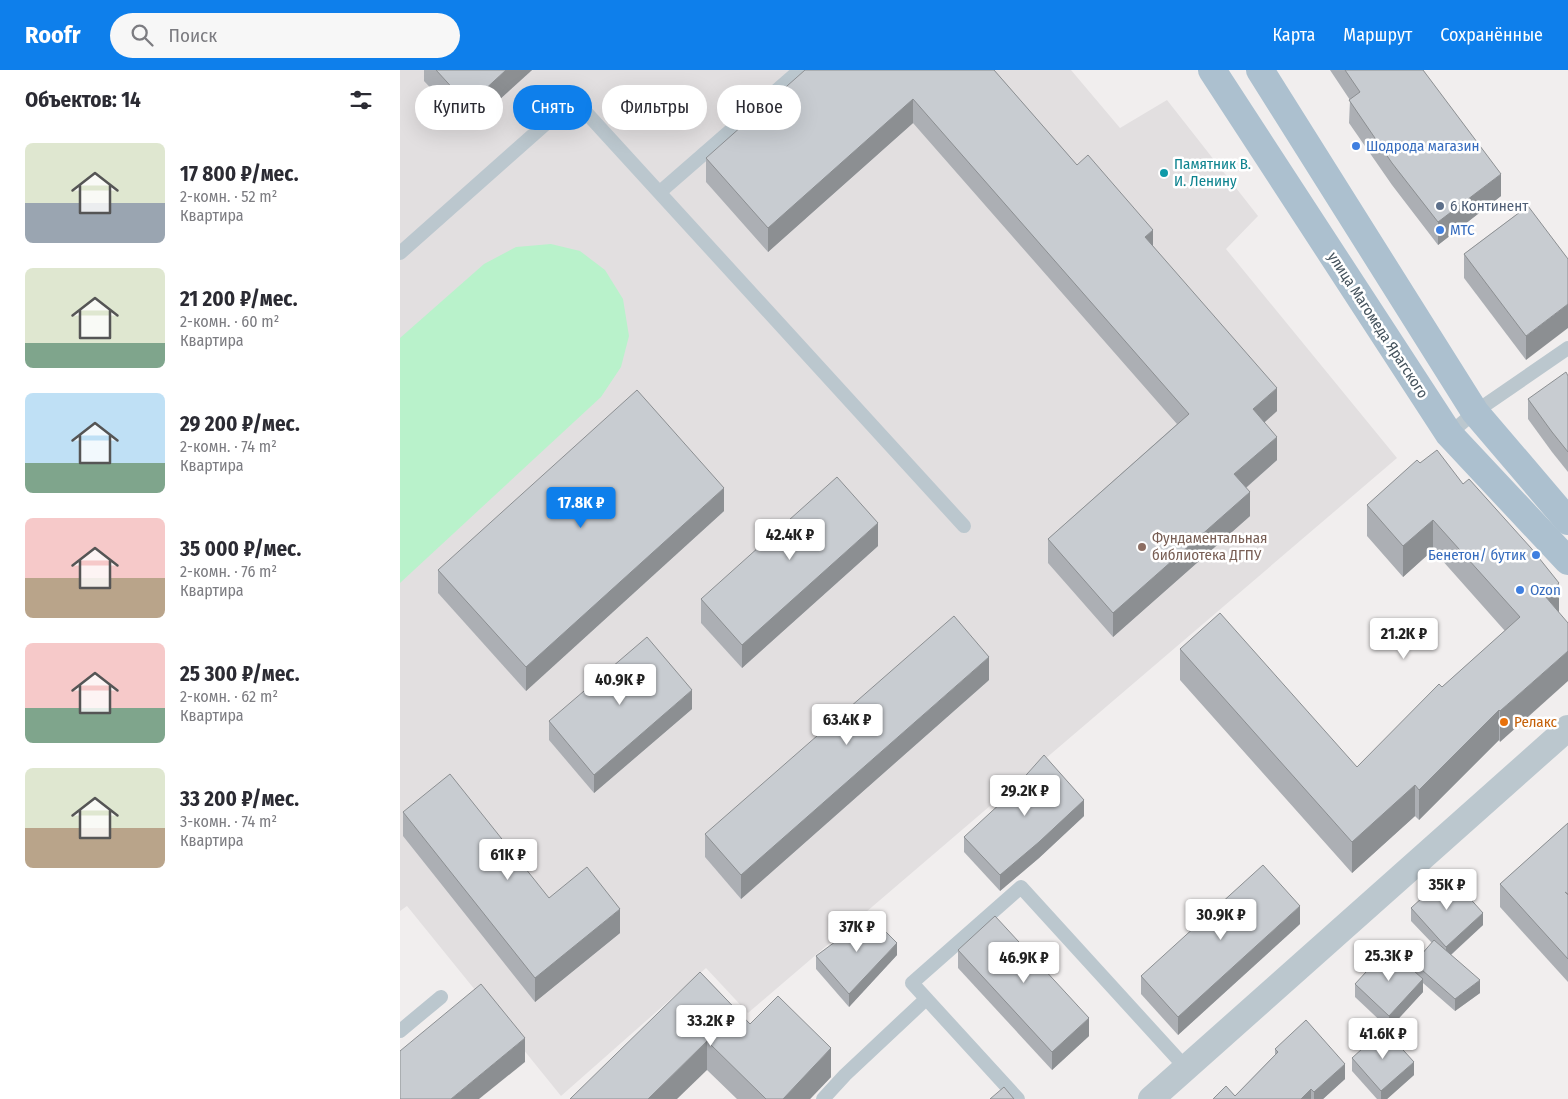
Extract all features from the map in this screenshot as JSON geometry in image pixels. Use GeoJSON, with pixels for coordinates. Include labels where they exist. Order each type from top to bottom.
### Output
{"type":"FeatureCollection","features":[{"type":"Feature","properties":{"kind":"main road","name":"улица Магомеда Ярагского"},"geometry":{"type":"LineString","coordinates":[[1212,70],[1449,434],[1568,561]]}},
{"type":"Feature","properties":{"kind":"main road"},"geometry":{"type":"LineString","coordinates":[[1260,70],[1475,412],[1568,521]]}},
{"type":"Feature","properties":{"kind":"street"},"geometry":{"type":"LineString","coordinates":[[1151,1099],[1568,728]]}},
{"type":"Feature","properties":{"kind":"lane"},"geometry":{"type":"LineString","coordinates":[[660,192],[800,70]]}},
{"type":"Feature","properties":{"kind":"lane"},"geometry":{"type":"LineString","coordinates":[[400,253],[559,112],[575,105],[582,108],[964,526]]}},
{"type":"Feature","properties":{"kind":"lane"},"geometry":{"type":"LineString","coordinates":[[1449,434],[1475,412],[1568,348]]}},
{"type":"Feature","properties":{"kind":"lane"},"geometry":{"type":"LineString","coordinates":[[1018,1099],[912,983],[1021,887],[1186,1068]]}},
{"type":"Feature","properties":{"kind":"lane"},"geometry":{"type":"LineString","coordinates":[[400,1031],[441,997]]}},
{"type":"Feature","properties":{"kind":"lane"},"geometry":{"type":"LineString","coordinates":[[823,1099],[845,1075],[926,999]]}},
{"type":"Feature","properties":{"kind":"shaded area"},"geometry":{"type":"Polygon","coordinates":[[[400,70],[1071,70],[1120,128],[1167,100],[1258,216],[1226,249],[1397,458],[748,1013],[706,968],[561,1096],[407,906],[400,911],[400,70]]]}},
{"type":"Feature","properties":{"kind":"green space"},"geometry":{"type":"Polygon","coordinates":[[[551,244],[580,251],[605,270],[623,299],[629,336],[621,367],[601,397],[400,583],[400,338],[484,264],[516,247],[551,244]]]}},
{"type":"Feature","properties":{"kind":"building"},"geometry":{"type":"Polygon","coordinates":[[[436,70],[506,70],[490,85],[450,85],[436,70]]]}},
{"type":"Feature","properties":{"kind":"building"},"geometry":{"type":"Polygon","coordinates":[[[805,70],[994,70],[1077,165],[1088,155],[1153,230],[1145,237],[1277,388],[1253,409],[1277,437],[1234,474],[1250,492],[1113,613],[1048,539],[1189,414],[913,99],[768,228],[706,158],[738,130],[801,130],[801,85],[788,85],[805,70]]]}},
{"type":"Feature","properties":{"kind":"building"},"geometry":{"type":"Polygon","coordinates":[[[1345,70],[1423,70],[1501,174],[1438,222],[1392,163],[1349,100],[1360,92],[1345,70]]]}},
{"type":"Feature","properties":{"kind":"building"},"geometry":{"type":"Polygon","coordinates":[[[1528,206],[1568,259],[1568,304],[1526,336],[1464,254],[1528,206]]]}},
{"type":"Feature","properties":{"kind":"building"},"geometry":{"type":"Polygon","coordinates":[[[1566,372],[1568,376],[1568,452],[1528,399],[1566,372]]]}},
{"type":"Feature","properties":{"kind":"building"},"geometry":{"type":"Polygon","coordinates":[[[637,390],[724,488],[526,667],[438,570],[637,390]]]}},
{"type":"Feature","properties":{"kind":"building"},"geometry":{"type":"Polygon","coordinates":[[[1437,450],[1463,484],[1469,479],[1531,548],[1559,583],[1545,596],[1568,623],[1568,651],[1499,710],[1419,790],[1415,785],[1352,842],[1180,649],[1220,613],[1357,767],[1439,684],[1442,687],[1520,617],[1433,520],[1403,546],[1367,505],[1417,460],[1420,463],[1437,450]]]}},
{"type":"Feature","properties":{"kind":"building"},"geometry":{"type":"Polygon","coordinates":[[[837,477],[878,523],[742,645],[701,599],[837,477]]]}},
{"type":"Feature","properties":{"kind":"building"},"geometry":{"type":"Polygon","coordinates":[[[954,616],[989,657],[741,875],[705,834],[954,616]]]}},
{"type":"Feature","properties":{"kind":"building"},"geometry":{"type":"Polygon","coordinates":[[[647,637],[692,690],[594,775],[549,721],[647,637]]]}},
{"type":"Feature","properties":{"kind":"building"},"geometry":{"type":"Polygon","coordinates":[[[1044,755],[1084,800],[1000,875],[964,837],[1003,801],[1044,755]]]}},
{"type":"Feature","properties":{"kind":"building"},"geometry":{"type":"Polygon","coordinates":[[[450,774],[549,898],[587,867],[620,909],[535,978],[403,812],[450,774]]]}},
{"type":"Feature","properties":{"kind":"building"},"geometry":{"type":"Polygon","coordinates":[[[1568,823],[1568,894],[1565,892],[1568,895],[1568,959],[1500,884],[1568,823]]]}},
{"type":"Feature","properties":{"kind":"building"},"geometry":{"type":"Polygon","coordinates":[[[1263,865],[1300,906],[1178,1017],[1141,976],[1263,865]]]}},
{"type":"Feature","properties":{"kind":"building"},"geometry":{"type":"Polygon","coordinates":[[[1448,874],[1483,913],[1446,947],[1411,908],[1448,874]]]}},
{"type":"Feature","properties":{"kind":"building"},"geometry":{"type":"Polygon","coordinates":[[[870,916],[897,943],[849,994],[816,956],[870,916]]]}},
{"type":"Feature","properties":{"kind":"building"},"geometry":{"type":"Polygon","coordinates":[[[995,916],[1089,1018],[1052,1052],[958,950],[995,916]]]}},
{"type":"Feature","properties":{"kind":"building"},"geometry":{"type":"Polygon","coordinates":[[[1434,940],[1480,980],[1455,999],[1414,963],[1434,940]]]}},
{"type":"Feature","properties":{"kind":"building"},"geometry":{"type":"Polygon","coordinates":[[[1388,948],[1423,979],[1389,1016],[1355,984],[1388,948]]]}},
{"type":"Feature","properties":{"kind":"building"},"geometry":{"type":"Polygon","coordinates":[[[700,972],[750,1024],[778,996],[831,1048],[783,1099],[766,1099],[707,1041],[648,1099],[570,1099],[700,972]]]}},
{"type":"Feature","properties":{"kind":"building"},"geometry":{"type":"Polygon","coordinates":[[[481,984],[525,1038],[451,1099],[400,1099],[400,1051],[481,984]]]}},
{"type":"Feature","properties":{"kind":"building"},"geometry":{"type":"Polygon","coordinates":[[[1306,1020],[1345,1064],[1314,1092],[1311,1089],[1301,1099],[1213,1099],[1226,1086],[1235,1096],[1278,1052],[1275,1049],[1306,1020]]]}},
{"type":"Feature","properties":{"kind":"building"},"geometry":{"type":"Polygon","coordinates":[[[1384,1029],[1414,1062],[1381,1091],[1352,1058],[1384,1029]]]}},
{"type":"Feature","properties":{"kind":"building"},"geometry":{"type":"Polygon","coordinates":[[[1004,1087],[1014,1099],[990,1099],[1004,1087]]]}},
{"type":"Feature","properties":{"kind":"place","name":"Шодрода магазин"},"geometry":{"type":"Point","coordinates":[1356,146]}},
{"type":"Feature","properties":{"kind":"place","name":"Памятник В. И. Ленину"},"geometry":{"type":"Point","coordinates":[1164,173]}},
{"type":"Feature","properties":{"kind":"place","name":"6 Континент"},"geometry":{"type":"Point","coordinates":[1440,206]}},
{"type":"Feature","properties":{"kind":"place","name":"МТС"},"geometry":{"type":"Point","coordinates":[1440,230]}},
{"type":"Feature","properties":{"kind":"place","name":"Фундаментальная библиотека ДГПУ"},"geometry":{"type":"Point","coordinates":[1142,547]}},
{"type":"Feature","properties":{"kind":"place","name":"Бенетон/ бутик"},"geometry":{"type":"Point","coordinates":[1536,555]}},
{"type":"Feature","properties":{"kind":"place","name":"Ozon"},"geometry":{"type":"Point","coordinates":[1520,590]}},
{"type":"Feature","properties":{"kind":"place","name":"Релакс"},"geometry":{"type":"Point","coordinates":[1504,722]}}]}
